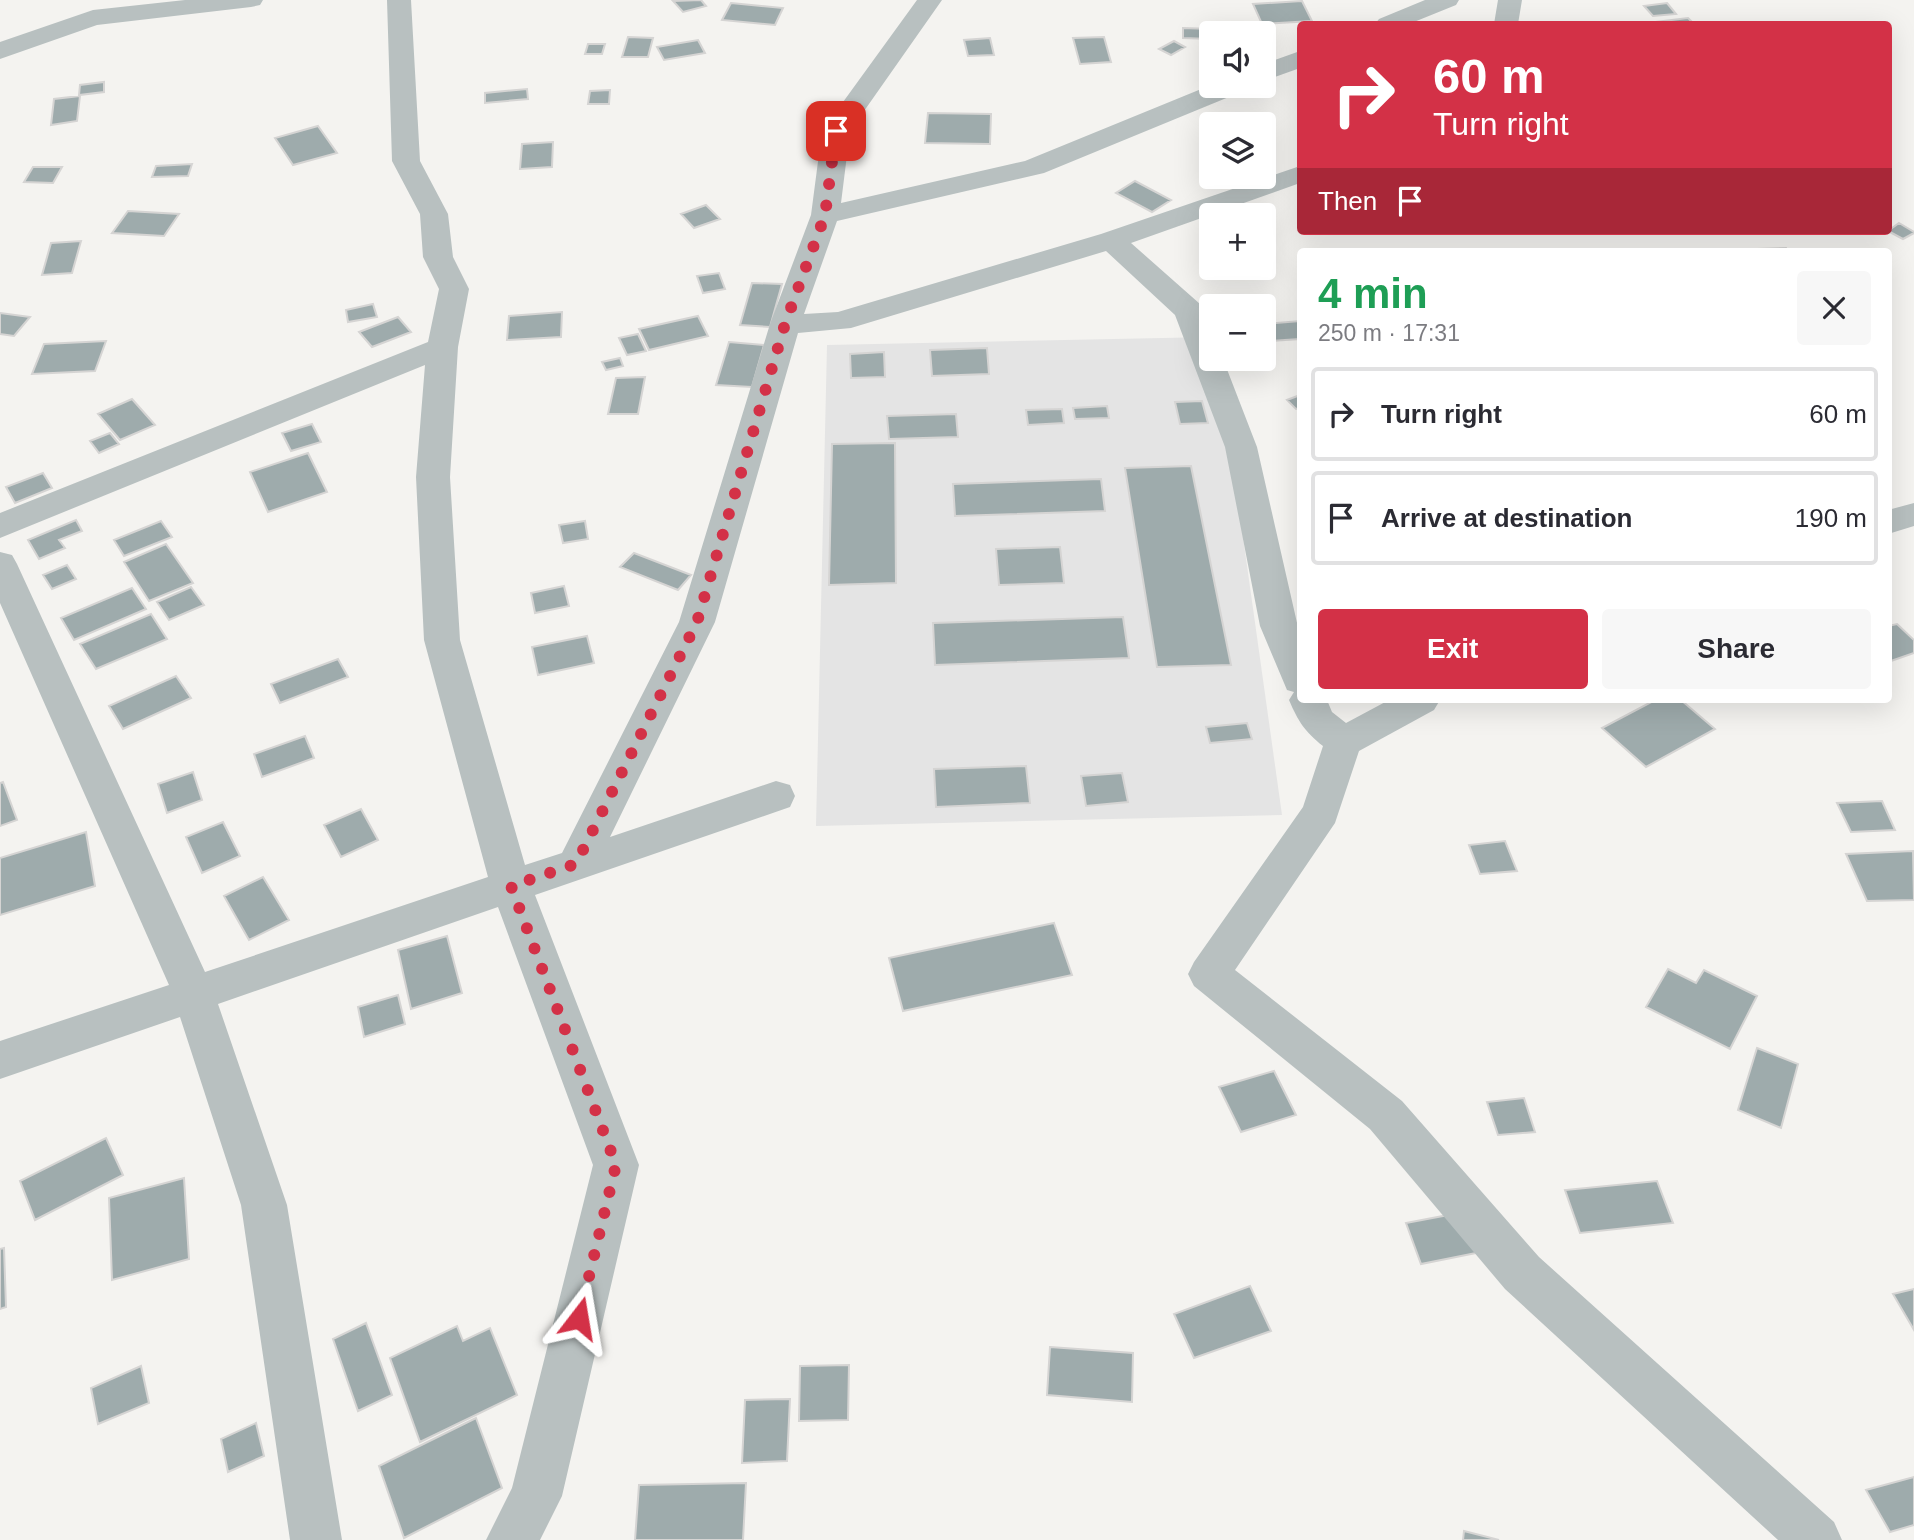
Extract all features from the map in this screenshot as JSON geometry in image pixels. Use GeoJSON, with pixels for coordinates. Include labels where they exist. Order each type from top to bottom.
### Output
{"type":"FeatureCollection","features":[{"type":"Feature","properties":{"kind":"street"},"geometry":{"type":"LineString","coordinates":[[93,18],[114,0]]}},
{"type":"Feature","properties":{"kind":"street"},"geometry":{"type":"LineString","coordinates":[[0,51],[93,18],[251,0]]}},
{"type":"Feature","properties":{"kind":"street"},"geometry":{"type":"LineString","coordinates":[[399,0],[406,161],[434,214],[438,257],[454,289],[442,347],[433,477],[442,640],[511,886],[616,1165],[536,1496],[512,1540]]}},
{"type":"Feature","properties":{"kind":"street"},"geometry":{"type":"LineString","coordinates":[[576,864],[697,622],[785,324],[825,215],[836,131],[930,0]]}},
{"type":"Feature","properties":{"kind":"street"},"geometry":{"type":"LineString","coordinates":[[1395,21],[1447,0]]}},
{"type":"Feature","properties":{"kind":"street"},"geometry":{"type":"LineString","coordinates":[[1506,21],[1510,0]]}},
{"type":"Feature","properties":{"kind":"street"},"geometry":{"type":"LineString","coordinates":[[1276,69],[1297,60]]}},
{"type":"Feature","properties":{"kind":"street"},"geometry":{"type":"LineString","coordinates":[[825,215],[1034,167],[1203,98]]}},
{"type":"Feature","properties":{"kind":"street"},"geometry":{"type":"LineString","coordinates":[[785,324],[840,321],[1111,240],[1297,175]]}},
{"type":"Feature","properties":{"kind":"street"},"geometry":{"type":"LineString","coordinates":[[1111,240],[1189,312],[1241,447],[1278,626],[1297,673]]}},
{"type":"Feature","properties":{"kind":"street"},"geometry":{"type":"LineString","coordinates":[[0,526],[442,347]]}},
{"type":"Feature","properties":{"kind":"street"},"geometry":{"type":"LineString","coordinates":[[1892,521],[1914,514]]}},
{"type":"Feature","properties":{"kind":"street"},"geometry":{"type":"LineString","coordinates":[[0,564],[194,994],[264,1205],[316,1540]]}},
{"type":"Feature","properties":{"kind":"street"},"geometry":{"type":"LineString","coordinates":[[1309,703],[1317,721],[1343,741]]}},
{"type":"Feature","properties":{"kind":"street"},"geometry":{"type":"LineString","coordinates":[[1415,703],[1343,741],[1321,812],[1209,974],[1386,1115],[1522,1273],[1816,1540]]}},
{"type":"Feature","properties":{"kind":"street"},"geometry":{"type":"LineString","coordinates":[[0,1060],[776,796]]}},
{"type":"Feature","properties":{"kind":"shaded area"},"geometry":{"type":"Polygon","coordinates":[[[1199,337],[1199,371],[1220,371],[1282,815],[816,826],[827,345],[1199,337]]]}},
{"type":"Feature","properties":{"kind":"building"},"geometry":{"type":"Polygon","coordinates":[[[701,0],[706,6],[683,12],[673,1],[701,0]]]}},
{"type":"Feature","properties":{"kind":"building"},"geometry":{"type":"Polygon","coordinates":[[[1302,1],[1312,21],[1276,23],[1276,21],[1261,21],[1253,4],[1302,1]]]}},
{"type":"Feature","properties":{"kind":"building"},"geometry":{"type":"Polygon","coordinates":[[[731,3],[783,8],[775,25],[722,20],[731,3]]]}},
{"type":"Feature","properties":{"kind":"building"},"geometry":{"type":"Polygon","coordinates":[[[1667,3],[1676,14],[1653,16],[1644,6],[1667,3]]]}},
{"type":"Feature","properties":{"kind":"building"},"geometry":{"type":"Polygon","coordinates":[[[1688,18],[1691,21],[1663,21],[1688,18]]]}},
{"type":"Feature","properties":{"kind":"building"},"geometry":{"type":"Polygon","coordinates":[[[1183,28],[1199,29],[1199,39],[1183,38],[1183,28]]]}},
{"type":"Feature","properties":{"kind":"building"},"geometry":{"type":"Polygon","coordinates":[[[628,37],[653,38],[648,57],[622,57],[628,37]]]}},
{"type":"Feature","properties":{"kind":"building"},"geometry":{"type":"Polygon","coordinates":[[[1104,37],[1111,62],[1080,64],[1073,38],[1104,37]]]}},
{"type":"Feature","properties":{"kind":"building"},"geometry":{"type":"Polygon","coordinates":[[[990,38],[994,55],[968,56],[964,40],[990,38]]]}},
{"type":"Feature","properties":{"kind":"building"},"geometry":{"type":"Polygon","coordinates":[[[698,40],[705,53],[664,60],[657,47],[698,40]]]}},
{"type":"Feature","properties":{"kind":"building"},"geometry":{"type":"Polygon","coordinates":[[[1174,41],[1185,47],[1171,55],[1159,49],[1174,41]]]}},
{"type":"Feature","properties":{"kind":"building"},"geometry":{"type":"Polygon","coordinates":[[[588,44],[605,44],[602,54],[585,54],[588,44]]]}},
{"type":"Feature","properties":{"kind":"building"},"geometry":{"type":"Polygon","coordinates":[[[104,82],[104,92],[79,95],[80,85],[104,82]]]}},
{"type":"Feature","properties":{"kind":"building"},"geometry":{"type":"Polygon","coordinates":[[[527,89],[528,99],[485,103],[485,93],[527,89]]]}},
{"type":"Feature","properties":{"kind":"building"},"geometry":{"type":"Polygon","coordinates":[[[610,90],[609,104],[588,104],[590,91],[610,90]]]}},
{"type":"Feature","properties":{"kind":"building"},"geometry":{"type":"Polygon","coordinates":[[[80,96],[77,121],[51,125],[54,99],[80,96]]]}},
{"type":"Feature","properties":{"kind":"building"},"geometry":{"type":"Polygon","coordinates":[[[928,113],[991,114],[990,144],[925,143],[928,113]]]}},
{"type":"Feature","properties":{"kind":"building"},"geometry":{"type":"Polygon","coordinates":[[[318,126],[337,153],[293,165],[275,138],[318,126]]]}},
{"type":"Feature","properties":{"kind":"building"},"geometry":{"type":"Polygon","coordinates":[[[553,142],[552,167],[520,169],[522,144],[553,142]]]}},
{"type":"Feature","properties":{"kind":"building"},"geometry":{"type":"Polygon","coordinates":[[[192,164],[188,176],[152,177],[156,166],[192,164]]]}},
{"type":"Feature","properties":{"kind":"building"},"geometry":{"type":"Polygon","coordinates":[[[33,167],[62,167],[53,183],[24,182],[33,167]]]}},
{"type":"Feature","properties":{"kind":"building"},"geometry":{"type":"Polygon","coordinates":[[[1135,181],[1171,200],[1152,212],[1116,193],[1135,181]]]}},
{"type":"Feature","properties":{"kind":"building"},"geometry":{"type":"Polygon","coordinates":[[[706,205],[720,219],[694,228],[681,214],[706,205]]]}},
{"type":"Feature","properties":{"kind":"building"},"geometry":{"type":"Polygon","coordinates":[[[128,211],[179,214],[164,236],[112,233],[128,211]]]}},
{"type":"Feature","properties":{"kind":"building"},"geometry":{"type":"Polygon","coordinates":[[[1899,223],[1914,233],[1903,239],[1892,233],[1892,228],[1899,223]]]}},
{"type":"Feature","properties":{"kind":"building"},"geometry":{"type":"Polygon","coordinates":[[[81,241],[72,273],[42,275],[51,243],[81,241]]]}},
{"type":"Feature","properties":{"kind":"building"},"geometry":{"type":"Polygon","coordinates":[[[719,273],[725,289],[703,293],[697,276],[719,273]]]}},
{"type":"Feature","properties":{"kind":"building"},"geometry":{"type":"Polygon","coordinates":[[[752,283],[782,284],[770,327],[740,325],[752,283]]]}},
{"type":"Feature","properties":{"kind":"building"},"geometry":{"type":"Polygon","coordinates":[[[373,304],[377,317],[348,322],[346,310],[373,304]]]}},
{"type":"Feature","properties":{"kind":"building"},"geometry":{"type":"Polygon","coordinates":[[[562,312],[561,337],[507,340],[509,316],[562,312]]]}},
{"type":"Feature","properties":{"kind":"building"},"geometry":{"type":"Polygon","coordinates":[[[0,313],[30,317],[14,336],[0,334],[0,313]]]}},
{"type":"Feature","properties":{"kind":"building"},"geometry":{"type":"Polygon","coordinates":[[[698,316],[708,336],[649,350],[639,329],[698,316]]]}},
{"type":"Feature","properties":{"kind":"building"},"geometry":{"type":"Polygon","coordinates":[[[398,317],[411,332],[372,347],[359,332],[398,317]]]}},
{"type":"Feature","properties":{"kind":"building"},"geometry":{"type":"Polygon","coordinates":[[[1297,321],[1297,339],[1276,341],[1276,323],[1297,321]]]}},
{"type":"Feature","properties":{"kind":"building"},"geometry":{"type":"Polygon","coordinates":[[[638,334],[646,351],[627,355],[619,338],[638,334]]]}},
{"type":"Feature","properties":{"kind":"building"},"geometry":{"type":"Polygon","coordinates":[[[106,341],[95,371],[32,374],[44,344],[106,341]]]}},
{"type":"Feature","properties":{"kind":"building"},"geometry":{"type":"Polygon","coordinates":[[[729,342],[764,345],[752,387],[716,385],[729,342]]]}},
{"type":"Feature","properties":{"kind":"building"},"geometry":{"type":"Polygon","coordinates":[[[987,348],[989,374],[932,376],[930,350],[987,348]]]}},
{"type":"Feature","properties":{"kind":"building"},"geometry":{"type":"Polygon","coordinates":[[[884,352],[885,377],[851,378],[850,354],[884,352]]]}},
{"type":"Feature","properties":{"kind":"building"},"geometry":{"type":"Polygon","coordinates":[[[620,358],[623,366],[606,370],[602,362],[620,358]]]}},
{"type":"Feature","properties":{"kind":"building"},"geometry":{"type":"Polygon","coordinates":[[[645,377],[638,414],[608,414],[616,378],[645,377]]]}},
{"type":"Feature","properties":{"kind":"building"},"geometry":{"type":"Polygon","coordinates":[[[1297,396],[1297,409],[1296,409],[1287,400],[1297,396]]]}},
{"type":"Feature","properties":{"kind":"building"},"geometry":{"type":"Polygon","coordinates":[[[132,399],[155,425],[120,440],[98,414],[132,399]]]}},
{"type":"Feature","properties":{"kind":"building"},"geometry":{"type":"Polygon","coordinates":[[[1202,401],[1208,423],[1180,424],[1175,402],[1202,401]]]}},
{"type":"Feature","properties":{"kind":"building"},"geometry":{"type":"Polygon","coordinates":[[[1107,406],[1109,418],[1075,419],[1073,408],[1107,406]]]}},
{"type":"Feature","properties":{"kind":"building"},"geometry":{"type":"Polygon","coordinates":[[[1062,409],[1064,423],[1028,425],[1026,410],[1062,409]]]}},
{"type":"Feature","properties":{"kind":"building"},"geometry":{"type":"Polygon","coordinates":[[[956,414],[958,437],[889,439],[887,416],[956,414]]]}},
{"type":"Feature","properties":{"kind":"building"},"geometry":{"type":"Polygon","coordinates":[[[312,424],[321,442],[291,451],[282,433],[312,424]]]}},
{"type":"Feature","properties":{"kind":"building"},"geometry":{"type":"Polygon","coordinates":[[[110,433],[119,444],[99,453],[90,441],[110,433]]]}},
{"type":"Feature","properties":{"kind":"building"},"geometry":{"type":"Polygon","coordinates":[[[895,443],[896,583],[829,585],[832,444],[895,443]]]}},
{"type":"Feature","properties":{"kind":"building"},"geometry":{"type":"Polygon","coordinates":[[[308,453],[327,492],[268,512],[250,472],[308,453]]]}},
{"type":"Feature","properties":{"kind":"building"},"geometry":{"type":"Polygon","coordinates":[[[1191,466],[1231,665],[1157,667],[1125,468],[1191,466]]]}},
{"type":"Feature","properties":{"kind":"building"},"geometry":{"type":"Polygon","coordinates":[[[43,473],[52,488],[15,503],[6,487],[43,473]]]}},
{"type":"Feature","properties":{"kind":"building"},"geometry":{"type":"Polygon","coordinates":[[[1101,479],[1105,511],[955,516],[953,484],[1101,479]]]}},
{"type":"Feature","properties":{"kind":"building"},"geometry":{"type":"Polygon","coordinates":[[[76,520],[82,531],[59,540],[65,548],[39,559],[28,540],[76,520]]]}},
{"type":"Feature","properties":{"kind":"building"},"geometry":{"type":"Polygon","coordinates":[[[161,521],[172,537],[124,556],[114,540],[161,521]]]}},
{"type":"Feature","properties":{"kind":"building"},"geometry":{"type":"Polygon","coordinates":[[[585,521],[588,539],[563,543],[559,525],[585,521]]]}},
{"type":"Feature","properties":{"kind":"building"},"geometry":{"type":"Polygon","coordinates":[[[166,544],[193,583],[149,601],[124,562],[166,544]]]}},
{"type":"Feature","properties":{"kind":"building"},"geometry":{"type":"Polygon","coordinates":[[[1060,547],[1064,583],[999,585],[996,549],[1060,547]]]}},
{"type":"Feature","properties":{"kind":"building"},"geometry":{"type":"Polygon","coordinates":[[[634,553],[691,575],[678,590],[620,567],[634,553]]]}},
{"type":"Feature","properties":{"kind":"building"},"geometry":{"type":"Polygon","coordinates":[[[67,565],[76,579],[52,589],[43,575],[67,565]]]}},
{"type":"Feature","properties":{"kind":"building"},"geometry":{"type":"Polygon","coordinates":[[[564,586],[569,606],[535,613],[531,593],[564,586]]]}},
{"type":"Feature","properties":{"kind":"building"},"geometry":{"type":"Polygon","coordinates":[[[191,587],[204,605],[169,620],[157,602],[191,587]]]}},
{"type":"Feature","properties":{"kind":"building"},"geometry":{"type":"Polygon","coordinates":[[[132,588],[146,609],[74,640],[61,618],[132,588]]]}},
{"type":"Feature","properties":{"kind":"building"},"geometry":{"type":"Polygon","coordinates":[[[151,614],[167,639],[96,669],[80,644],[151,614]]]}},
{"type":"Feature","properties":{"kind":"building"},"geometry":{"type":"Polygon","coordinates":[[[1123,617],[1129,658],[935,665],[933,623],[1123,617]]]}},
{"type":"Feature","properties":{"kind":"building"},"geometry":{"type":"Polygon","coordinates":[[[1897,624],[1914,640],[1914,653],[1892,661],[1892,625],[1897,624]]]}},
{"type":"Feature","properties":{"kind":"building"},"geometry":{"type":"Polygon","coordinates":[[[587,636],[594,663],[538,675],[532,647],[587,636]]]}},
{"type":"Feature","properties":{"kind":"building"},"geometry":{"type":"Polygon","coordinates":[[[338,659],[348,677],[280,703],[271,684],[338,659]]]}},
{"type":"Feature","properties":{"kind":"building"},"geometry":{"type":"Polygon","coordinates":[[[176,676],[191,698],[123,729],[109,706],[176,676]]]}},
{"type":"Feature","properties":{"kind":"building"},"geometry":{"type":"Polygon","coordinates":[[[1649,703],[1685,703],[1715,729],[1646,767],[1602,728],[1649,703]]]}},
{"type":"Feature","properties":{"kind":"building"},"geometry":{"type":"Polygon","coordinates":[[[1247,723],[1252,739],[1210,743],[1206,727],[1247,723]]]}},
{"type":"Feature","properties":{"kind":"building"},"geometry":{"type":"Polygon","coordinates":[[[305,736],[314,758],[262,777],[254,754],[305,736]]]}},
{"type":"Feature","properties":{"kind":"building"},"geometry":{"type":"Polygon","coordinates":[[[1026,766],[1030,803],[936,807],[934,769],[1026,766]]]}},
{"type":"Feature","properties":{"kind":"building"},"geometry":{"type":"Polygon","coordinates":[[[193,772],[202,800],[167,813],[158,784],[193,772]]]}},
{"type":"Feature","properties":{"kind":"building"},"geometry":{"type":"Polygon","coordinates":[[[1122,773],[1128,802],[1086,806],[1081,776],[1122,773]]]}},
{"type":"Feature","properties":{"kind":"building"},"geometry":{"type":"Polygon","coordinates":[[[3,782],[17,820],[0,826],[0,783],[3,782]]]}},
{"type":"Feature","properties":{"kind":"building"},"geometry":{"type":"Polygon","coordinates":[[[1882,801],[1895,830],[1851,832],[1837,803],[1882,801]]]}},
{"type":"Feature","properties":{"kind":"building"},"geometry":{"type":"Polygon","coordinates":[[[361,809],[378,840],[341,857],[324,825],[361,809]]]}},
{"type":"Feature","properties":{"kind":"building"},"geometry":{"type":"Polygon","coordinates":[[[223,822],[240,856],[202,873],[186,837],[223,822]]]}},
{"type":"Feature","properties":{"kind":"building"},"geometry":{"type":"Polygon","coordinates":[[[86,832],[95,886],[0,915],[0,858],[86,832]]]}},
{"type":"Feature","properties":{"kind":"building"},"geometry":{"type":"Polygon","coordinates":[[[1505,841],[1517,871],[1480,874],[1469,845],[1505,841]]]}},
{"type":"Feature","properties":{"kind":"building"},"geometry":{"type":"Polygon","coordinates":[[[1913,851],[1914,900],[1867,901],[1846,854],[1913,851]]]}},
{"type":"Feature","properties":{"kind":"building"},"geometry":{"type":"Polygon","coordinates":[[[263,877],[289,920],[249,940],[224,896],[263,877]]]}},
{"type":"Feature","properties":{"kind":"building"},"geometry":{"type":"Polygon","coordinates":[[[1054,923],[1072,975],[903,1011],[889,958],[1054,923]]]}},
{"type":"Feature","properties":{"kind":"building"},"geometry":{"type":"Polygon","coordinates":[[[447,936],[462,993],[411,1009],[398,950],[447,936]]]}},
{"type":"Feature","properties":{"kind":"building"},"geometry":{"type":"Polygon","coordinates":[[[1668,969],[1696,983],[1704,970],[1757,996],[1730,1049],[1646,1007],[1668,969]]]}},
{"type":"Feature","properties":{"kind":"building"},"geometry":{"type":"Polygon","coordinates":[[[398,995],[405,1024],[364,1037],[358,1007],[398,995]]]}},
{"type":"Feature","properties":{"kind":"building"},"geometry":{"type":"Polygon","coordinates":[[[1757,1048],[1798,1064],[1781,1128],[1738,1110],[1757,1048]]]}},
{"type":"Feature","properties":{"kind":"building"},"geometry":{"type":"Polygon","coordinates":[[[1274,1071],[1296,1115],[1241,1132],[1219,1087],[1274,1071]]]}},
{"type":"Feature","properties":{"kind":"building"},"geometry":{"type":"Polygon","coordinates":[[[1524,1098],[1535,1132],[1498,1135],[1487,1102],[1524,1098]]]}},
{"type":"Feature","properties":{"kind":"building"},"geometry":{"type":"Polygon","coordinates":[[[106,1138],[123,1175],[35,1220],[20,1181],[106,1138]]]}},
{"type":"Feature","properties":{"kind":"building"},"geometry":{"type":"Polygon","coordinates":[[[184,1178],[189,1259],[112,1280],[109,1198],[184,1178]]]}},
{"type":"Feature","properties":{"kind":"building"},"geometry":{"type":"Polygon","coordinates":[[[1657,1181],[1673,1223],[1580,1233],[1565,1190],[1657,1181]]]}},
{"type":"Feature","properties":{"kind":"building"},"geometry":{"type":"Polygon","coordinates":[[[1459,1213],[1476,1253],[1421,1264],[1406,1223],[1459,1213]]]}},
{"type":"Feature","properties":{"kind":"building"},"geometry":{"type":"Polygon","coordinates":[[[4,1248],[6,1307],[0,1309],[0,1249],[4,1248]]]}},
{"type":"Feature","properties":{"kind":"building"},"geometry":{"type":"Polygon","coordinates":[[[1250,1286],[1271,1331],[1194,1358],[1174,1314],[1250,1286]]]}},
{"type":"Feature","properties":{"kind":"building"},"geometry":{"type":"Polygon","coordinates":[[[1914,1289],[1914,1330],[1893,1294],[1914,1289]]]}},
{"type":"Feature","properties":{"kind":"building"},"geometry":{"type":"Polygon","coordinates":[[[366,1323],[392,1395],[358,1411],[333,1339],[366,1323]]]}},
{"type":"Feature","properties":{"kind":"building"},"geometry":{"type":"Polygon","coordinates":[[[457,1326],[463,1341],[490,1328],[517,1395],[420,1442],[390,1358],[457,1326]]]}},
{"type":"Feature","properties":{"kind":"building"},"geometry":{"type":"Polygon","coordinates":[[[1050,1347],[1133,1353],[1132,1402],[1047,1395],[1050,1347]]]}},
{"type":"Feature","properties":{"kind":"building"},"geometry":{"type":"Polygon","coordinates":[[[849,1365],[848,1420],[799,1421],[800,1366],[849,1365]]]}},
{"type":"Feature","properties":{"kind":"building"},"geometry":{"type":"Polygon","coordinates":[[[141,1366],[149,1403],[98,1424],[91,1388],[141,1366]]]}},
{"type":"Feature","properties":{"kind":"building"},"geometry":{"type":"Polygon","coordinates":[[[790,1399],[787,1461],[742,1463],[745,1400],[790,1399]]]}},
{"type":"Feature","properties":{"kind":"building"},"geometry":{"type":"Polygon","coordinates":[[[476,1418],[502,1488],[404,1538],[379,1466],[476,1418]]]}},
{"type":"Feature","properties":{"kind":"building"},"geometry":{"type":"Polygon","coordinates":[[[256,1423],[264,1456],[228,1472],[221,1439],[256,1423]]]}},
{"type":"Feature","properties":{"kind":"building"},"geometry":{"type":"Polygon","coordinates":[[[1914,1477],[1914,1525],[1890,1532],[1866,1490],[1914,1477]]]}},
{"type":"Feature","properties":{"kind":"building"},"geometry":{"type":"Polygon","coordinates":[[[746,1483],[743,1540],[635,1540],[639,1485],[746,1483]]]}},
{"type":"Feature","properties":{"kind":"building"},"geometry":{"type":"Polygon","coordinates":[[[1464,1531],[1499,1540],[1463,1540],[1464,1531]]]}},
{"type":"Feature","properties":{"kind":"route"},"geometry":{"type":"LineString","coordinates":[[579,1318],[616,1165],[511,886],[576,864],[697,622],[785,324],[825,215],[836,131]]}}]}
